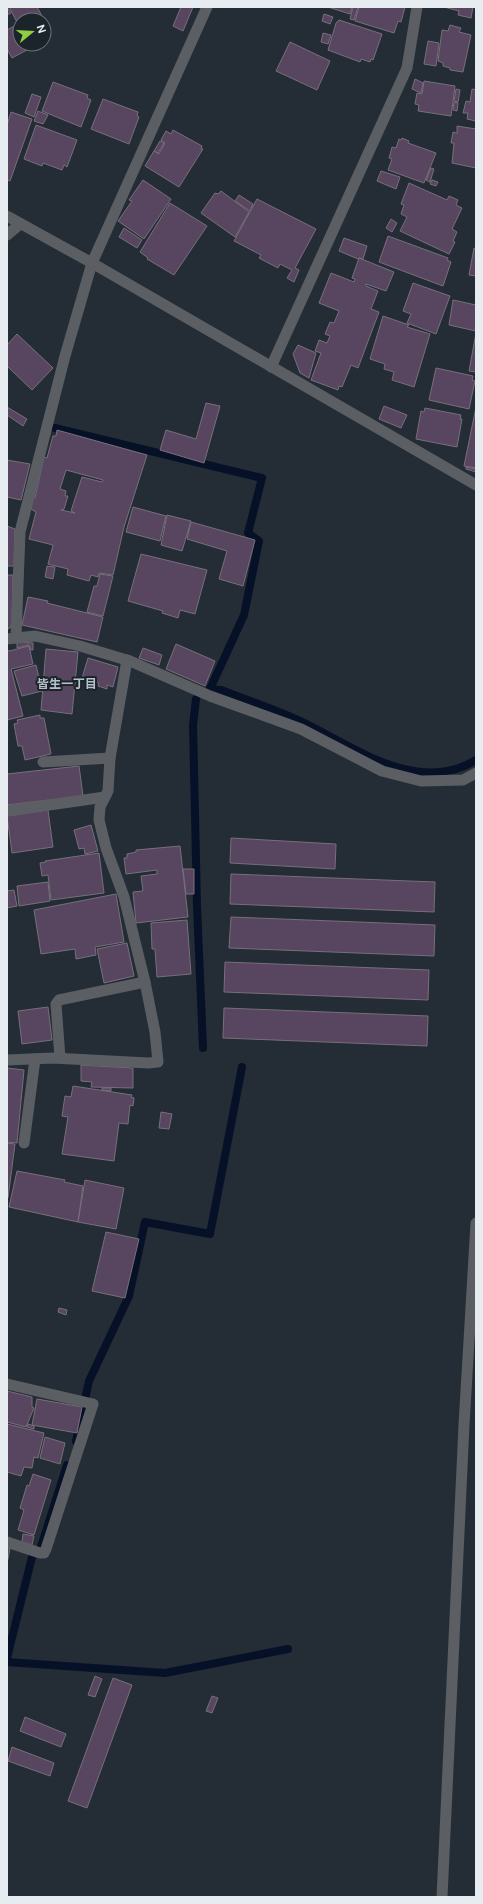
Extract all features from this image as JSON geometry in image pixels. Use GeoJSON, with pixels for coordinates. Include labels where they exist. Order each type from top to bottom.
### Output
{"type":"FeatureCollection","features":[{"type":"Feature","properties":{"kind":"street"},"geometry":{"type":"LineString","coordinates":[[206,7],[92,263],[59,378],[20,532],[12,638],[35,636],[80,646],[127,660],[210,696],[301,730],[382,771],[421,781],[462,780],[476,773]]}},
{"type":"Feature","properties":{"kind":"street"},"geometry":{"type":"LineString","coordinates":[[271,367],[407,68],[417,7]]}},
{"type":"Feature","properties":{"kind":"street"},"geometry":{"type":"LineString","coordinates":[[7,216],[92,263],[476,485]]}},
{"type":"Feature","properties":{"kind":"street"},"geometry":{"type":"LineString","coordinates":[[7,234],[20,224]]}},
{"type":"Feature","properties":{"kind":"street"},"geometry":{"type":"LineString","coordinates":[[7,1060],[60,1058],[148,1063],[158,1062],[155,1032],[145,982],[124,897],[106,848],[99,820],[100,808],[108,791],[110,758],[127,660]]}},
{"type":"Feature","properties":{"kind":"street"},"geometry":{"type":"LineString","coordinates":[[42,762],[110,758]]}},
{"type":"Feature","properties":{"kind":"street"},"geometry":{"type":"LineString","coordinates":[[7,810],[105,797]]}},
{"type":"Feature","properties":{"kind":"street"},"geometry":{"type":"LineString","coordinates":[[60,1058],[56,1004],[59,1000],[145,982]]}},
{"type":"Feature","properties":{"kind":"street"},"geometry":{"type":"LineString","coordinates":[[24,1143],[35,1059]]}},
{"type":"Feature","properties":{"kind":"street"},"geometry":{"type":"LineString","coordinates":[[442,1897],[464,1425],[476,1223]]}},
{"type":"Feature","properties":{"kind":"street"},"geometry":{"type":"LineString","coordinates":[[7,1384],[93,1404],[44,1553],[7,1542]]}},
{"type":"Feature","properties":{"kind":"building"},"geometry":{"type":"Polygon","coordinates":[[[7,7],[11,13],[7,15],[7,7]]]}},
{"type":"Feature","properties":{"kind":"building"},"geometry":{"type":"Polygon","coordinates":[[[9,7],[37,7],[40,12],[12,12],[9,7]]]}},
{"type":"Feature","properties":{"kind":"building"},"geometry":{"type":"Polygon","coordinates":[[[181,7],[193,7],[183,31],[173,26],[181,7]]]}},
{"type":"Feature","properties":{"kind":"building"},"geometry":{"type":"Polygon","coordinates":[[[328,7],[352,7],[350,14],[328,7]]]}},
{"type":"Feature","properties":{"kind":"building"},"geometry":{"type":"Polygon","coordinates":[[[353,7],[358,7],[354,20],[350,19],[353,7]]]}},
{"type":"Feature","properties":{"kind":"building"},"geometry":{"type":"Polygon","coordinates":[[[359,7],[405,7],[401,22],[398,21],[394,33],[355,21],[359,7]]]}},
{"type":"Feature","properties":{"kind":"building"},"geometry":{"type":"Polygon","coordinates":[[[444,7],[473,7],[471,18],[458,15],[459,11],[444,7]]]}},
{"type":"Feature","properties":{"kind":"building"},"geometry":{"type":"Polygon","coordinates":[[[324,14],[333,17],[330,24],[322,21],[324,14]]]}},
{"type":"Feature","properties":{"kind":"building"},"geometry":{"type":"Polygon","coordinates":[[[339,20],[382,34],[373,60],[371,59],[370,62],[361,59],[360,62],[328,50],[336,23],[339,20]]]}},
{"type":"Feature","properties":{"kind":"building"},"geometry":{"type":"Polygon","coordinates":[[[450,25],[461,28],[459,32],[471,35],[463,72],[450,70],[450,68],[443,66],[443,63],[438,61],[442,30],[448,31],[450,25]]]}},
{"type":"Feature","properties":{"kind":"building"},"geometry":{"type":"Polygon","coordinates":[[[12,27],[12,52],[23,52],[12,58],[7,49],[7,30],[12,27]]]}},
{"type":"Feature","properties":{"kind":"building"},"geometry":{"type":"Polygon","coordinates":[[[323,33],[331,35],[328,44],[321,42],[323,33]]]}},
{"type":"Feature","properties":{"kind":"building"},"geometry":{"type":"Polygon","coordinates":[[[428,41],[439,43],[436,66],[424,64],[428,41]]]}},
{"type":"Feature","properties":{"kind":"building"},"geometry":{"type":"Polygon","coordinates":[[[290,42],[330,61],[317,90],[276,71],[290,42]]]}},
{"type":"Feature","properties":{"kind":"building"},"geometry":{"type":"Polygon","coordinates":[[[415,79],[423,83],[421,93],[412,89],[415,79]]]}},
{"type":"Feature","properties":{"kind":"building"},"geometry":{"type":"Polygon","coordinates":[[[424,81],[455,86],[451,116],[418,111],[419,105],[415,104],[417,93],[422,94],[424,81]]]}},
{"type":"Feature","properties":{"kind":"building"},"geometry":{"type":"Polygon","coordinates":[[[53,82],[88,95],[87,98],[91,100],[81,127],[42,111],[53,82]]]}},
{"type":"Feature","properties":{"kind":"building"},"geometry":{"type":"Polygon","coordinates":[[[456,89],[460,90],[458,102],[454,101],[456,89]]]}},
{"type":"Feature","properties":{"kind":"building"},"geometry":{"type":"Polygon","coordinates":[[[472,89],[476,90],[476,121],[467,119],[468,113],[463,113],[466,101],[470,102],[472,89]]]}},
{"type":"Feature","properties":{"kind":"building"},"geometry":{"type":"Polygon","coordinates":[[[32,94],[41,97],[34,117],[25,113],[32,94]]]}},
{"type":"Feature","properties":{"kind":"building"},"geometry":{"type":"Polygon","coordinates":[[[103,99],[138,112],[137,116],[139,117],[129,144],[91,129],[103,99]]]}},
{"type":"Feature","properties":{"kind":"building"},"geometry":{"type":"Polygon","coordinates":[[[454,102],[458,103],[457,111],[453,110],[454,102]]]}},
{"type":"Feature","properties":{"kind":"building"},"geometry":{"type":"Polygon","coordinates":[[[38,111],[48,115],[43,124],[34,121],[38,111]]]}},
{"type":"Feature","properties":{"kind":"building"},"geometry":{"type":"Polygon","coordinates":[[[11,112],[32,119],[10,181],[7,180],[7,125],[11,112]]]}},
{"type":"Feature","properties":{"kind":"building"},"geometry":{"type":"Polygon","coordinates":[[[36,125],[77,140],[67,167],[64,165],[62,170],[43,163],[42,166],[24,159],[36,125]]]}},
{"type":"Feature","properties":{"kind":"building"},"geometry":{"type":"Polygon","coordinates":[[[457,126],[476,129],[476,168],[452,163],[454,143],[451,143],[453,132],[457,133],[457,126]]]}},
{"type":"Feature","properties":{"kind":"building"},"geometry":{"type":"Polygon","coordinates":[[[173,130],[202,146],[201,149],[203,149],[179,187],[145,166],[154,151],[159,154],[165,143],[161,140],[166,131],[171,134],[173,130]]]}},
{"type":"Feature","properties":{"kind":"building"},"geometry":{"type":"Polygon","coordinates":[[[402,138],[409,141],[408,143],[436,153],[424,183],[388,170],[392,159],[389,158],[392,147],[396,148],[399,139],[401,140],[402,138]]]}},
{"type":"Feature","properties":{"kind":"building"},"geometry":{"type":"Polygon","coordinates":[[[160,141],[164,143],[158,153],[154,151],[160,141]]]}},
{"type":"Feature","properties":{"kind":"building"},"geometry":{"type":"Polygon","coordinates":[[[431,168],[434,169],[430,182],[426,180],[431,168]]]}},
{"type":"Feature","properties":{"kind":"building"},"geometry":{"type":"Polygon","coordinates":[[[381,171],[400,177],[396,189],[377,181],[381,171]]]}},
{"type":"Feature","properties":{"kind":"building"},"geometry":{"type":"Polygon","coordinates":[[[143,180],[171,199],[144,239],[118,221],[132,201],[129,200],[143,180]]]}},
{"type":"Feature","properties":{"kind":"building"},"geometry":{"type":"Polygon","coordinates":[[[432,180],[438,182],[436,186],[430,184],[432,180]]]}},
{"type":"Feature","properties":{"kind":"building"},"geometry":{"type":"Polygon","coordinates":[[[409,183],[447,200],[449,196],[458,200],[456,205],[462,208],[452,229],[457,232],[453,241],[455,242],[449,254],[400,231],[407,217],[401,214],[404,205],[401,204],[409,183]]]}},
{"type":"Feature","properties":{"kind":"building"},"geometry":{"type":"Polygon","coordinates":[[[221,191],[249,212],[235,237],[201,213],[215,193],[218,194],[221,191]]]}},
{"type":"Feature","properties":{"kind":"building"},"geometry":{"type":"Polygon","coordinates":[[[239,195],[253,204],[250,211],[235,201],[239,195]]]}},
{"type":"Feature","properties":{"kind":"building"},"geometry":{"type":"Polygon","coordinates":[[[257,199],[316,229],[295,268],[299,270],[294,282],[287,278],[292,270],[280,264],[278,268],[259,258],[261,255],[234,241],[257,199]]]}},
{"type":"Feature","properties":{"kind":"building"},"geometry":{"type":"Polygon","coordinates":[[[170,203],[207,226],[174,275],[147,259],[148,258],[140,252],[170,203]]]}},
{"type":"Feature","properties":{"kind":"building"},"geometry":{"type":"Polygon","coordinates":[[[391,219],[397,223],[392,232],[386,228],[391,219]]]}},
{"type":"Feature","properties":{"kind":"building"},"geometry":{"type":"Polygon","coordinates":[[[124,228],[142,240],[137,248],[119,237],[124,228]]]}},
{"type":"Feature","properties":{"kind":"building"},"geometry":{"type":"Polygon","coordinates":[[[388,236],[448,258],[447,260],[451,262],[443,286],[379,262],[388,236]]]}},
{"type":"Feature","properties":{"kind":"building"},"geometry":{"type":"Polygon","coordinates":[[[344,238],[367,246],[363,259],[358,259],[339,251],[344,238]]]}},
{"type":"Feature","properties":{"kind":"building"},"geometry":{"type":"Polygon","coordinates":[[[474,248],[476,249],[476,276],[469,275],[474,248]]]}},
{"type":"Feature","properties":{"kind":"building"},"geometry":{"type":"Polygon","coordinates":[[[359,258],[394,272],[386,291],[366,284],[366,286],[378,291],[371,309],[379,312],[358,368],[351,365],[342,387],[339,386],[338,390],[311,380],[321,353],[315,351],[319,340],[327,343],[330,336],[325,334],[330,322],[334,323],[339,311],[319,303],[331,273],[354,282],[355,279],[352,278],[359,258]]]}},
{"type":"Feature","properties":{"kind":"building"},"geometry":{"type":"Polygon","coordinates":[[[413,283],[450,296],[436,334],[407,323],[411,314],[403,311],[413,283]]]}},
{"type":"Feature","properties":{"kind":"building"},"geometry":{"type":"Polygon","coordinates":[[[453,300],[476,305],[476,331],[449,325],[453,300]]]}},
{"type":"Feature","properties":{"kind":"building"},"geometry":{"type":"Polygon","coordinates":[[[383,316],[409,325],[407,327],[430,334],[414,387],[392,380],[394,372],[384,369],[385,364],[370,359],[383,316]]]}},
{"type":"Feature","properties":{"kind":"building"},"geometry":{"type":"Polygon","coordinates":[[[476,333],[476,372],[469,371],[476,333]]]}},
{"type":"Feature","properties":{"kind":"building"},"geometry":{"type":"Polygon","coordinates":[[[17,334],[53,368],[32,390],[7,366],[7,345],[17,334]]]}},
{"type":"Feature","properties":{"kind":"building"},"geometry":{"type":"Polygon","coordinates":[[[298,345],[316,353],[309,378],[300,373],[293,354],[298,345]]]}},
{"type":"Feature","properties":{"kind":"building"},"geometry":{"type":"Polygon","coordinates":[[[436,368],[473,376],[472,380],[475,381],[469,409],[429,400],[436,368]]]}},
{"type":"Feature","properties":{"kind":"building"},"geometry":{"type":"Polygon","coordinates":[[[206,403],[220,406],[204,463],[160,450],[166,430],[196,439],[206,403]]]}},
{"type":"Feature","properties":{"kind":"building"},"geometry":{"type":"Polygon","coordinates":[[[384,406],[407,415],[401,428],[379,419],[384,406]]]}},
{"type":"Feature","properties":{"kind":"building"},"geometry":{"type":"Polygon","coordinates":[[[7,407],[27,419],[23,426],[7,415],[7,407]]]}},
{"type":"Feature","properties":{"kind":"building"},"geometry":{"type":"Polygon","coordinates":[[[476,407],[476,468],[464,466],[476,407]]]}},
{"type":"Feature","properties":{"kind":"building"},"geometry":{"type":"Polygon","coordinates":[[[425,408],[461,415],[460,419],[462,419],[457,447],[416,439],[421,411],[424,412],[425,408]]]}},
{"type":"Feature","properties":{"kind":"building"},"geometry":{"type":"Polygon","coordinates":[[[57,430],[147,455],[124,527],[113,575],[99,573],[98,577],[91,575],[89,581],[67,575],[68,569],[48,564],[53,545],[29,539],[36,512],[31,509],[33,497],[35,498],[44,457],[47,458],[53,436],[56,436],[57,430]],[[66,470],[60,489],[66,491],[65,496],[68,496],[64,509],[61,510],[75,513],[71,511],[82,477],[102,482],[103,480],[66,470]]]}},
{"type":"Feature","properties":{"kind":"building"},"geometry":{"type":"Polygon","coordinates":[[[7,460],[30,464],[21,500],[7,497],[7,460]]]}},
{"type":"Feature","properties":{"kind":"building"},"geometry":{"type":"Polygon","coordinates":[[[466,467],[476,469],[476,472],[466,469],[466,467]]]}},
{"type":"Feature","properties":{"kind":"building"},"geometry":{"type":"Polygon","coordinates":[[[133,507],[166,516],[160,541],[126,532],[133,507]]]}},
{"type":"Feature","properties":{"kind":"building"},"geometry":{"type":"Polygon","coordinates":[[[167,515],[191,521],[182,551],[161,545],[167,515]]]}},
{"type":"Feature","properties":{"kind":"building"},"geometry":{"type":"Polygon","coordinates":[[[191,522],[255,540],[243,586],[219,579],[227,551],[187,539],[191,522]]]}},
{"type":"Feature","properties":{"kind":"building"},"geometry":{"type":"Polygon","coordinates":[[[7,526],[15,529],[14,566],[7,566],[7,526]]]}},
{"type":"Feature","properties":{"kind":"building"},"geometry":{"type":"Polygon","coordinates":[[[141,554],[207,570],[195,614],[180,610],[178,618],[162,613],[163,611],[128,601],[141,554]]]}},
{"type":"Feature","properties":{"kind":"building"},"geometry":{"type":"Polygon","coordinates":[[[47,566],[55,567],[53,579],[45,577],[47,566]]]}},
{"type":"Feature","properties":{"kind":"building"},"geometry":{"type":"Polygon","coordinates":[[[100,574],[113,576],[103,616],[87,612],[94,586],[97,586],[100,574]]]}},
{"type":"Feature","properties":{"kind":"building"},"geometry":{"type":"Polygon","coordinates":[[[7,575],[13,575],[12,623],[10,628],[7,629],[7,575]]]}},
{"type":"Feature","properties":{"kind":"building"},"geometry":{"type":"Polygon","coordinates":[[[28,597],[48,601],[47,603],[103,617],[97,642],[22,625],[28,597]]]}},
{"type":"Feature","properties":{"kind":"building"},"geometry":{"type":"Polygon","coordinates":[[[17,642],[33,643],[33,650],[31,650],[29,645],[17,648],[17,642]]]}},
{"type":"Feature","properties":{"kind":"building"},"geometry":{"type":"Polygon","coordinates":[[[176,644],[215,661],[205,686],[166,669],[176,644]]]}},
{"type":"Feature","properties":{"kind":"building"},"geometry":{"type":"Polygon","coordinates":[[[29,646],[33,664],[11,669],[23,716],[7,720],[7,650],[9,651],[29,646]]]}},
{"type":"Feature","properties":{"kind":"building"},"geometry":{"type":"Polygon","coordinates":[[[143,648],[162,655],[159,665],[139,658],[143,648]]]}},
{"type":"Feature","properties":{"kind":"building"},"geometry":{"type":"Polygon","coordinates":[[[46,649],[78,652],[72,714],[41,710],[46,649]]]}},
{"type":"Feature","properties":{"kind":"building"},"geometry":{"type":"Polygon","coordinates":[[[88,658],[118,667],[113,687],[107,685],[107,689],[98,686],[99,683],[82,678],[88,658]]]}},
{"type":"Feature","properties":{"kind":"building"},"geometry":{"type":"Polygon","coordinates":[[[36,665],[42,691],[22,696],[14,671],[36,665]]]}},
{"type":"Feature","properties":{"kind":"building"},"geometry":{"type":"Polygon","coordinates":[[[40,715],[40,718],[44,718],[51,754],[25,760],[22,746],[18,746],[14,724],[18,723],[17,720],[40,715]]]}},
{"type":"Feature","properties":{"kind":"building"},"geometry":{"type":"Polygon","coordinates":[[[79,766],[83,796],[7,805],[7,774],[79,766]]]}},
{"type":"Feature","properties":{"kind":"building"},"geometry":{"type":"Polygon","coordinates":[[[48,810],[53,847],[12,853],[7,816],[48,810]]]}},
{"type":"Feature","properties":{"kind":"building"},"geometry":{"type":"Polygon","coordinates":[[[91,825],[98,851],[85,854],[84,848],[79,849],[74,830],[91,825]]]}},
{"type":"Feature","properties":{"kind":"building"},"geometry":{"type":"Polygon","coordinates":[[[231,838],[336,844],[335,869],[230,863],[231,838]]]}},
{"type":"Feature","properties":{"kind":"building"},"geometry":{"type":"Polygon","coordinates":[[[180,846],[188,917],[136,923],[133,892],[143,891],[141,876],[157,874],[157,870],[126,874],[124,858],[127,858],[127,854],[136,852],[136,850],[180,846]]]}},
{"type":"Feature","properties":{"kind":"building"},"geometry":{"type":"Polygon","coordinates":[[[99,853],[104,893],[51,900],[48,875],[42,876],[40,863],[99,853]]]}},
{"type":"Feature","properties":{"kind":"building"},"geometry":{"type":"Polygon","coordinates":[[[183,869],[194,869],[194,894],[186,894],[183,869]]]}},
{"type":"Feature","properties":{"kind":"building"},"geometry":{"type":"Polygon","coordinates":[[[231,874],[435,882],[434,912],[230,904],[231,874]]]}},
{"type":"Feature","properties":{"kind":"building"},"geometry":{"type":"Polygon","coordinates":[[[48,882],[50,901],[19,906],[17,886],[48,882]]]}},
{"type":"Feature","properties":{"kind":"building"},"geometry":{"type":"Polygon","coordinates":[[[14,890],[17,906],[7,908],[7,891],[14,890]]]}},
{"type":"Feature","properties":{"kind":"building"},"geometry":{"type":"Polygon","coordinates":[[[116,894],[124,942],[95,947],[96,955],[76,959],[75,949],[41,954],[34,910],[116,894]]]}},
{"type":"Feature","properties":{"kind":"building"},"geometry":{"type":"Polygon","coordinates":[[[231,917],[435,925],[434,956],[229,948],[231,917]]]}},
{"type":"Feature","properties":{"kind":"building"},"geometry":{"type":"Polygon","coordinates":[[[187,920],[191,974],[157,977],[155,949],[152,949],[151,923],[187,920]]]}},
{"type":"Feature","properties":{"kind":"building"},"geometry":{"type":"Polygon","coordinates":[[[127,943],[134,976],[104,983],[97,949],[127,943]]]}},
{"type":"Feature","properties":{"kind":"building"},"geometry":{"type":"Polygon","coordinates":[[[225,962],[429,970],[428,1000],[224,992],[225,962]]]}},
{"type":"Feature","properties":{"kind":"building"},"geometry":{"type":"Polygon","coordinates":[[[48,1007],[52,1040],[22,1044],[18,1011],[48,1007]]]}},
{"type":"Feature","properties":{"kind":"building"},"geometry":{"type":"Polygon","coordinates":[[[224,1008],[428,1016],[427,1046],[223,1038],[224,1008]]]}},
{"type":"Feature","properties":{"kind":"building"},"geometry":{"type":"Polygon","coordinates":[[[81,1065],[133,1068],[133,1088],[91,1087],[92,1082],[81,1081],[81,1065]]]}},
{"type":"Feature","properties":{"kind":"building"},"geometry":{"type":"Polygon","coordinates":[[[7,1068],[24,1070],[17,1143],[7,1142],[7,1068]]]}},
{"type":"Feature","properties":{"kind":"building"},"geometry":{"type":"Polygon","coordinates":[[[73,1086],[132,1095],[131,1097],[134,1098],[133,1106],[130,1105],[128,1124],[119,1123],[114,1161],[62,1154],[68,1117],[62,1116],[65,1096],[71,1097],[73,1086]]]}},
{"type":"Feature","properties":{"kind":"building"},"geometry":{"type":"Polygon","coordinates":[[[102,1088],[111,1088],[111,1091],[102,1090],[102,1088]]]}},
{"type":"Feature","properties":{"kind":"building"},"geometry":{"type":"Polygon","coordinates":[[[161,1112],[172,1114],[169,1129],[159,1128],[161,1112]]]}},
{"type":"Feature","properties":{"kind":"building"},"geometry":{"type":"Polygon","coordinates":[[[7,1143],[15,1144],[8,1198],[7,1198],[7,1143]]]}},
{"type":"Feature","properties":{"kind":"building"},"geometry":{"type":"Polygon","coordinates":[[[17,1171],[65,1180],[64,1182],[83,1186],[78,1222],[9,1207],[17,1171]]]}},
{"type":"Feature","properties":{"kind":"building"},"geometry":{"type":"Polygon","coordinates":[[[85,1180],[124,1188],[116,1229],[78,1222],[85,1180]]]}},
{"type":"Feature","properties":{"kind":"building"},"geometry":{"type":"Polygon","coordinates":[[[106,1232],[139,1239],[125,1298],[92,1291],[106,1232]]]}},
{"type":"Feature","properties":{"kind":"building"},"geometry":{"type":"Polygon","coordinates":[[[59,1308],[67,1310],[66,1315],[58,1312],[59,1308]]]}},
{"type":"Feature","properties":{"kind":"building"},"geometry":{"type":"Polygon","coordinates":[[[7,1391],[32,1397],[32,1407],[34,1408],[26,1427],[7,1422],[7,1391]]]}},
{"type":"Feature","properties":{"kind":"building"},"geometry":{"type":"Polygon","coordinates":[[[37,1399],[82,1407],[77,1433],[32,1425],[37,1399]]]}},
{"type":"Feature","properties":{"kind":"building"},"geometry":{"type":"Polygon","coordinates":[[[7,1424],[44,1433],[38,1458],[34,1457],[32,1468],[24,1467],[21,1476],[7,1472],[7,1424]]]}},
{"type":"Feature","properties":{"kind":"building"},"geometry":{"type":"Polygon","coordinates":[[[28,1424],[34,1426],[34,1429],[27,1427],[28,1424]]]}},
{"type":"Feature","properties":{"kind":"building"},"geometry":{"type":"Polygon","coordinates":[[[45,1437],[65,1443],[60,1464],[40,1458],[45,1437]]]}},
{"type":"Feature","properties":{"kind":"building"},"geometry":{"type":"Polygon","coordinates":[[[33,1474],[51,1480],[34,1535],[18,1530],[24,1510],[20,1508],[27,1485],[29,1486],[33,1474]]]}},
{"type":"Feature","properties":{"kind":"building"},"geometry":{"type":"Polygon","coordinates":[[[23,1534],[34,1536],[32,1545],[22,1542],[23,1534]]]}},
{"type":"Feature","properties":{"kind":"building"},"geometry":{"type":"Polygon","coordinates":[[[7,1548],[10,1548],[7,1564],[7,1548]]]}},
{"type":"Feature","properties":{"kind":"building"},"geometry":{"type":"Polygon","coordinates":[[[95,1676],[102,1679],[95,1697],[88,1695],[95,1676]]]}},
{"type":"Feature","properties":{"kind":"building"},"geometry":{"type":"Polygon","coordinates":[[[113,1678],[132,1685],[87,1808],[68,1801],[113,1678]]]}},
{"type":"Feature","properties":{"kind":"building"},"geometry":{"type":"Polygon","coordinates":[[[212,1696],[218,1698],[212,1713],[206,1711],[212,1696]]]}},
{"type":"Feature","properties":{"kind":"building"},"geometry":{"type":"Polygon","coordinates":[[[25,1717],[66,1734],[61,1747],[20,1731],[25,1717]]]}},
{"type":"Feature","properties":{"kind":"building"},"geometry":{"type":"Polygon","coordinates":[[[12,1747],[54,1763],[50,1776],[8,1761],[12,1747]]]}},
{"type":"Feature","properties":{"kind":"waterway"},"geometry":{"type":"LineString","coordinates":[[55,428],[262,478],[248,533],[259,541],[244,615],[210,689],[221,690],[280,712],[363,754],[408,770],[431,773],[454,770],[476,760]]}},
{"type":"Feature","properties":{"kind":"waterway"},"geometry":{"type":"LineString","coordinates":[[196,699],[193,725],[197,905],[203,1048]]}},
{"type":"Feature","properties":{"kind":"waterway"},"geometry":{"type":"LineString","coordinates":[[76,1441],[89,1381],[129,1296],[145,1222],[210,1234],[242,1067]]}},
{"type":"Feature","properties":{"kind":"waterway"},"geometry":{"type":"LineString","coordinates":[[41,1547],[67,1465]]}},
{"type":"Feature","properties":{"kind":"waterway"},"geometry":{"type":"LineString","coordinates":[[7,1658],[32,1557]]}},
{"type":"Feature","properties":{"kind":"waterway"},"geometry":{"type":"LineString","coordinates":[[7,1662],[165,1673],[288,1649]]}},
{"type":"Feature","properties":{"kind":"district","name":"皆生一丁目"},"geometry":{"type":"Point","coordinates":[67,684]}}]}
